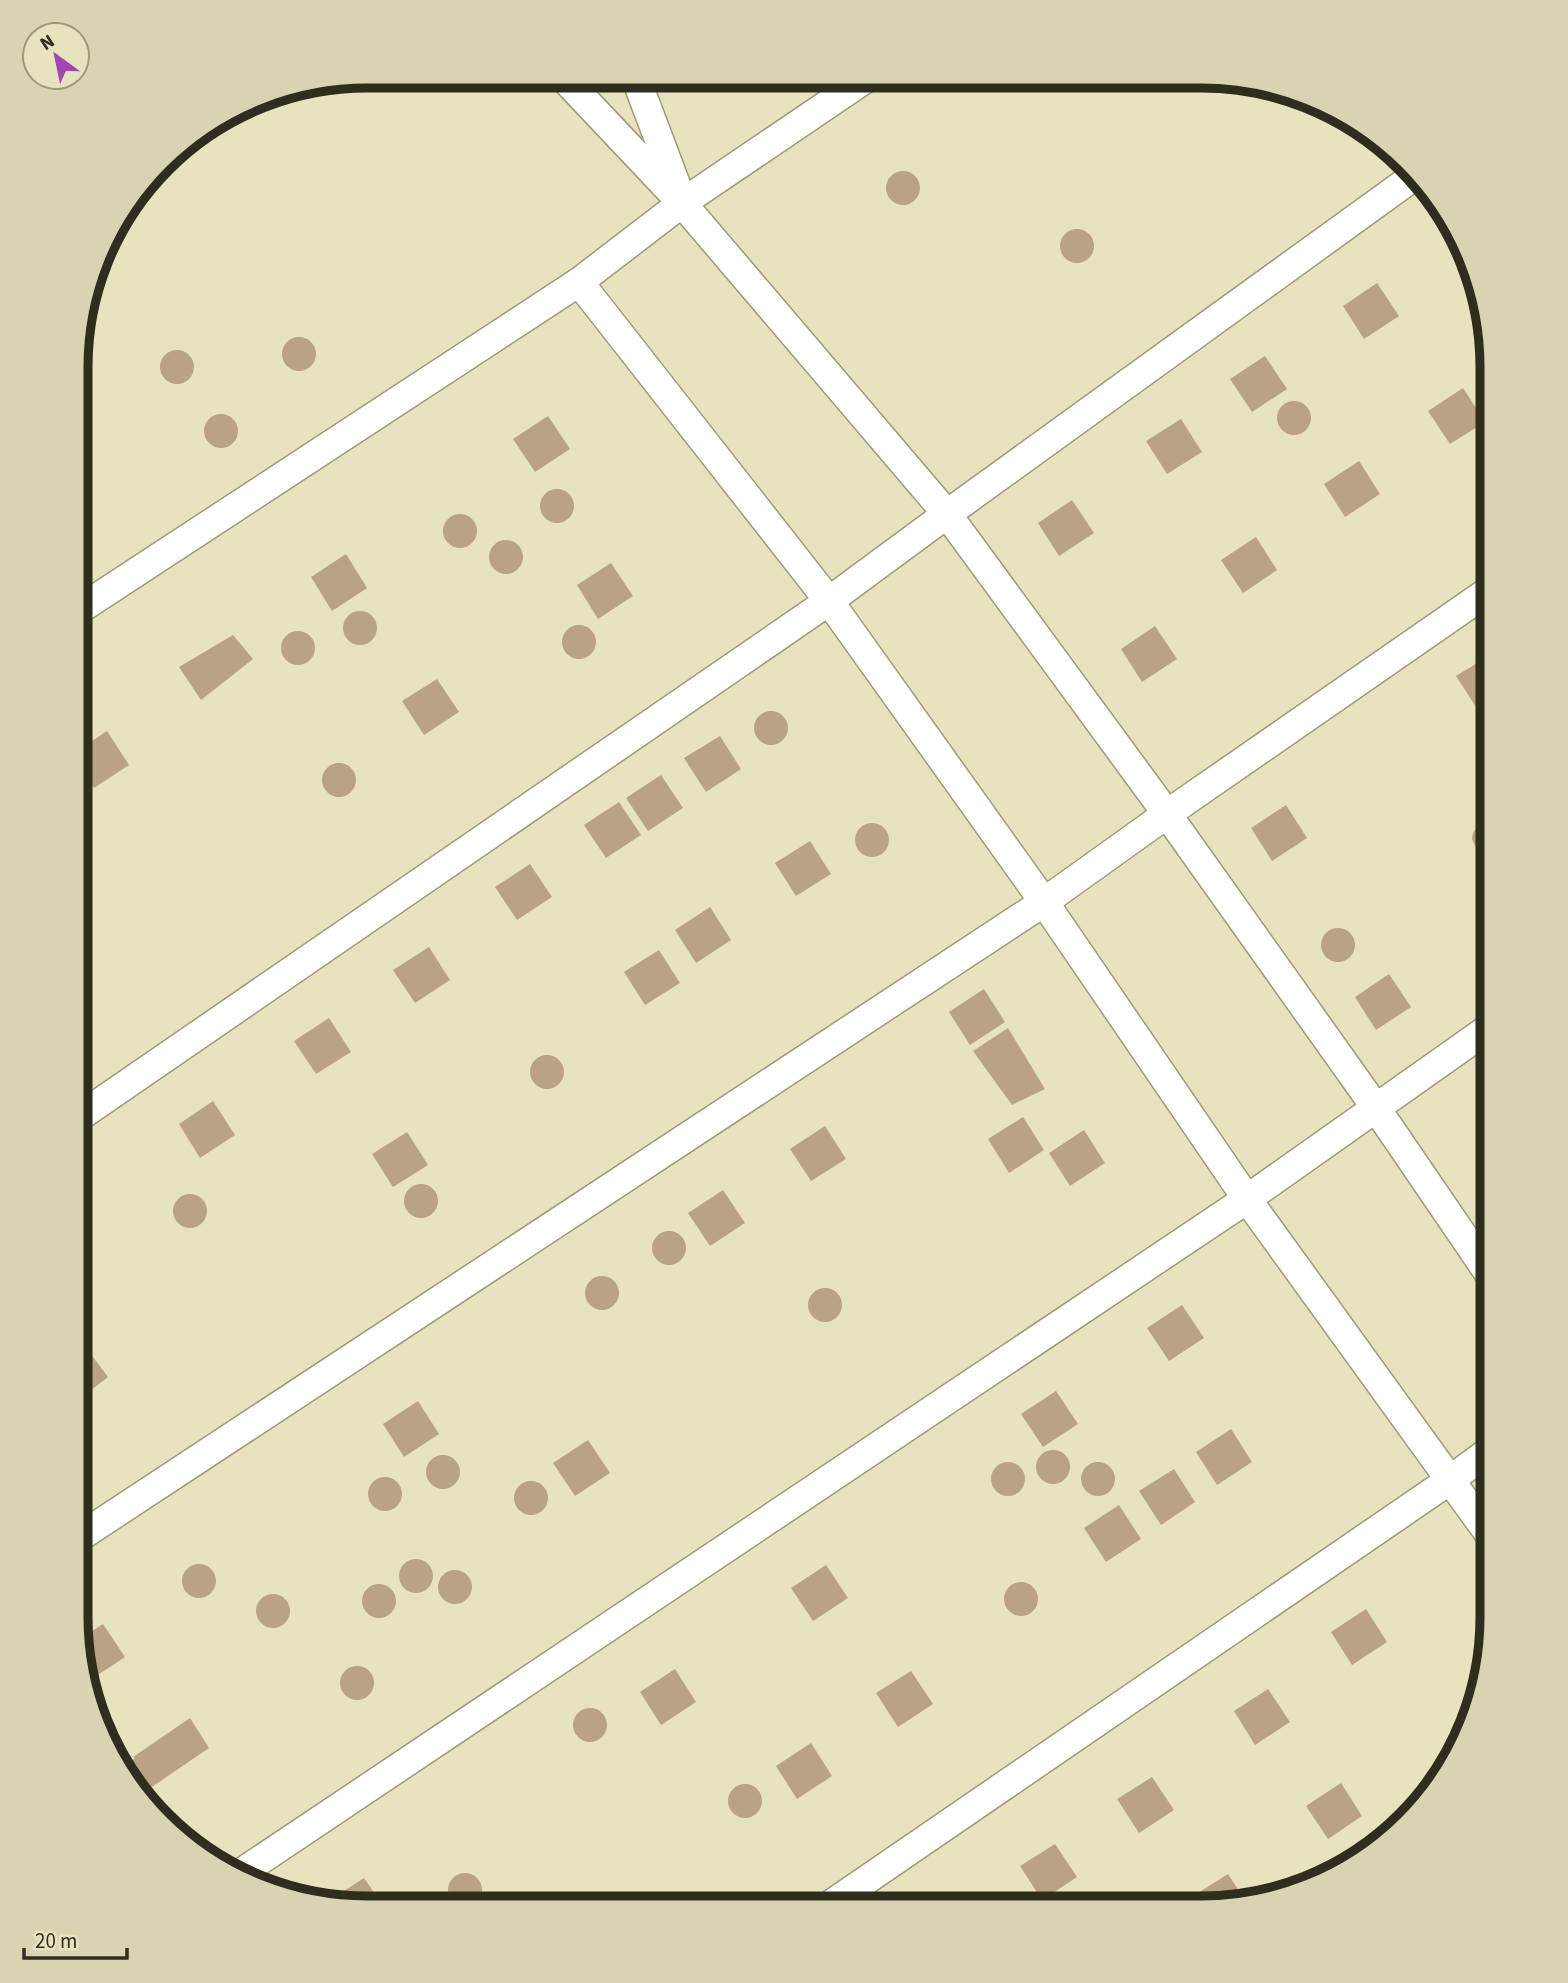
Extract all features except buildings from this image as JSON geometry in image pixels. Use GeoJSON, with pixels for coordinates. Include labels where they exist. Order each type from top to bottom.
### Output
{"type":"FeatureCollection","features":[{"type":"Feature","properties":{"kind":"street"},"geometry":{"type":"LineString","coordinates":[[573,88],[682,203],[947,514],[1167,814],[1376,1108],[1480,1260]]}},
{"type":"Feature","properties":{"kind":"street"},"geometry":{"type":"LineString","coordinates":[[639,88],[682,203]]}},
{"type":"Feature","properties":{"kind":"street"},"geometry":{"type":"LineString","coordinates":[[88,604],[579,282],[682,203],[853,88]]}},
{"type":"Feature","properties":{"kind":"street"},"geometry":{"type":"LineString","coordinates":[[88,1111],[829,601],[1409,180]]}},
{"type":"Feature","properties":{"kind":"street"},"geometry":{"type":"LineString","coordinates":[[579,282],[829,601],[1044,902],[1247,1199],[1480,1521]]}},
{"type":"Feature","properties":{"kind":"street"},"geometry":{"type":"LineString","coordinates":[[88,1531],[1044,902],[1480,596]]}},
{"type":"Feature","properties":{"kind":"street"},"geometry":{"type":"LineString","coordinates":[[247,1869],[1247,1199],[1480,1034]]}},
{"type":"Feature","properties":{"kind":"street"},"geometry":{"type":"LineString","coordinates":[[843,1896],[1480,1458]]}}]}
